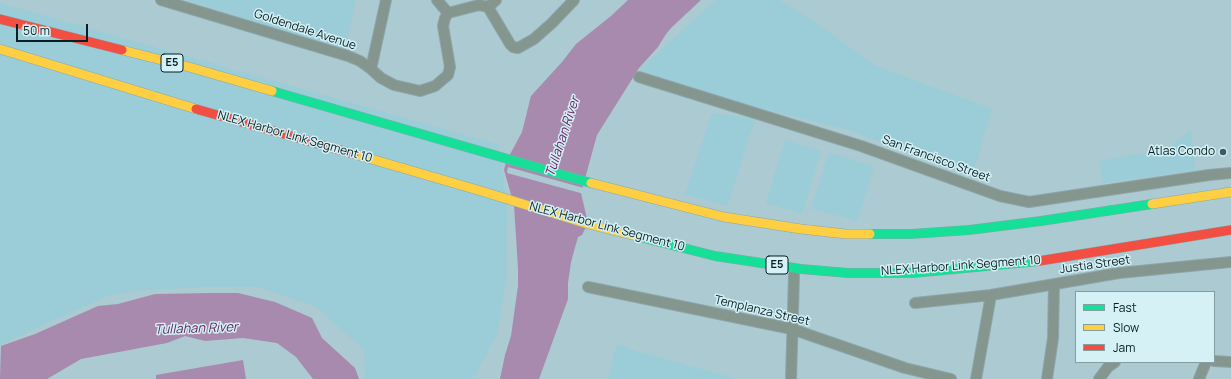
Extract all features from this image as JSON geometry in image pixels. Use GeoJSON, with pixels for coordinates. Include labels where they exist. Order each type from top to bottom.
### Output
{"type":"FeatureCollection","features":[{"type":"Feature","properties":{"kind":"highway","name":"E5"},"geometry":{"type":"LineString","coordinates":[[0,19],[189,67],[599,185],[724,217],[801,229],[846,234],[904,234],[969,230],[1231,192]]}},
{"type":"Feature","properties":{"kind":"highway","name":"NLEX Harbor Link Segment 10"},"geometry":{"type":"LineString","coordinates":[[0,49],[180,104],[481,191],[588,224],[715,256],[802,269],[848,273],[913,272],[1045,260],[1231,230]]}},
{"type":"Feature","properties":{"kind":"street","name":"Goldendale Avenue"},"geometry":{"type":"LineString","coordinates":[[160,0],[348,56],[371,68],[381,78],[394,84],[420,91],[436,86],[448,74],[450,67],[444,26],[445,18],[448,13]]}},
{"type":"Feature","properties":{"kind":"street"},"geometry":{"type":"LineString","coordinates":[[371,68],[386,0]]}},
{"type":"Feature","properties":{"kind":"street"},"geometry":{"type":"LineString","coordinates":[[437,0],[448,13],[478,5],[492,4],[510,44],[513,47],[518,48],[552,24],[574,0]]}},
{"type":"Feature","properties":{"kind":"street","name":"San Francisco Street"},"geometry":{"type":"LineString","coordinates":[[639,77],[861,146],[1000,196],[1028,202],[1231,172]]}},
{"type":"Feature","properties":{"kind":"street","name":"Justia Street"},"geometry":{"type":"LineString","coordinates":[[915,303],[991,295],[1119,273],[1231,262]]}},
{"type":"Feature","properties":{"kind":"street"},"geometry":{"type":"LineString","coordinates":[[791,379],[794,274]]}},
{"type":"Feature","properties":{"kind":"street"},"geometry":{"type":"LineString","coordinates":[[1047,379],[1053,338],[1054,284]]}},
{"type":"Feature","properties":{"kind":"street","name":"Templanza Street"},"geometry":{"type":"LineString","coordinates":[[588,287],[792,329],[905,368],[951,379]]}},
{"type":"Feature","properties":{"kind":"street"},"geometry":{"type":"LineString","coordinates":[[976,379],[991,295]]}},
{"type":"Feature","properties":{"kind":"street"},"geometry":{"type":"LineString","coordinates":[[1215,360],[1231,362]]}},
{"type":"Feature","properties":{"kind":"street"},"geometry":{"type":"LineString","coordinates":[[1099,379],[1108,367],[1114,363]]}},
{"type":"Feature","properties":{"kind":"street"},"geometry":{"type":"LineString","coordinates":[[1200,379],[1206,363]]}},
{"type":"Feature","properties":{"kind":"shaded area"},"geometry":{"type":"Polygon","coordinates":[[[186,0],[356,0],[345,50],[186,0]]]}},
{"type":"Feature","properties":{"kind":"shaded area"},"geometry":{"type":"Polygon","coordinates":[[[716,0],[779,0],[813,21],[876,66],[992,109],[972,176],[846,129],[742,104],[639,70],[716,0]]]}},
{"type":"Feature","properties":{"kind":"shaded area"},"geometry":{"type":"Polygon","coordinates":[[[0,3],[499,145],[507,208],[506,281],[497,335],[473,379],[365,379],[364,350],[317,307],[259,287],[200,287],[132,291],[105,297],[0,345],[0,3]]]}},
{"type":"Feature","properties":{"kind":"shaded area"},"geometry":{"type":"Polygon","coordinates":[[[712,113],[755,119],[727,206],[685,194],[712,113]]]}},
{"type":"Feature","properties":{"kind":"shaded area"},"geometry":{"type":"Polygon","coordinates":[[[1191,129],[1195,170],[1103,183],[1099,161],[1169,149],[1191,129]]]}},
{"type":"Feature","properties":{"kind":"shaded area"},"geometry":{"type":"Polygon","coordinates":[[[785,140],[821,151],[802,214],[766,203],[785,140]]]}},
{"type":"Feature","properties":{"kind":"shaded area"},"geometry":{"type":"Polygon","coordinates":[[[829,152],[874,167],[857,221],[811,208],[829,152]]]}},
{"type":"Feature","properties":{"kind":"shaded area"},"geometry":{"type":"Polygon","coordinates":[[[617,344],[643,353],[737,379],[608,379],[617,344]]]}},
{"type":"Feature","properties":{"kind":"water","name":"Tullahan River"},"geometry":{"type":"Polygon","coordinates":[[[628,0],[701,0],[672,27],[658,47],[639,68],[597,135],[581,193],[588,223],[582,235],[578,237],[571,262],[568,283],[568,299],[539,379],[500,379],[511,336],[518,286],[514,205],[504,170],[506,162],[522,132],[531,96],[576,44],[611,16],[628,0]]]}},
{"type":"Feature","properties":{"kind":"water","name":"Tullahan River"},"geometry":{"type":"Polygon","coordinates":[[[238,293],[275,302],[312,318],[322,338],[355,368],[359,379],[313,379],[296,357],[277,343],[243,338],[205,341],[185,336],[167,343],[81,359],[47,379],[0,379],[1,346],[35,334],[98,306],[118,304],[155,294],[238,293]]]}},
{"type":"Feature","properties":{"kind":"water"},"geometry":{"type":"Polygon","coordinates":[[[243,360],[246,379],[156,379],[156,375],[243,360]]]}},
{"type":"Feature","properties":{"kind":"pier"},"geometry":{"type":"Polygon","coordinates":[[[508,167],[584,188],[584,194],[507,173],[508,167]]]}},
{"type":"Feature","properties":{"kind":"traffic: fast"},"geometry":{"type":"LineString","coordinates":[[272,91],[591,183]]}},
{"type":"Feature","properties":{"kind":"traffic: fast"},"geometry":{"type":"LineString","coordinates":[[870,234],[911,234],[969,230],[1041,221],[1152,204]]}},
{"type":"Feature","properties":{"kind":"traffic: fast"},"geometry":{"type":"LineString","coordinates":[[640,237],[715,256],[801,269],[848,273],[913,273],[1039,261]]}},
{"type":"Feature","properties":{"kind":"traffic: slow"},"geometry":{"type":"LineString","coordinates":[[0,49],[196,109]]}},
{"type":"Feature","properties":{"kind":"traffic: slow"},"geometry":{"type":"LineString","coordinates":[[122,50],[189,67],[272,91]]}},
{"type":"Feature","properties":{"kind":"traffic: slow"},"geometry":{"type":"LineString","coordinates":[[354,154],[588,224],[640,237]]}},
{"type":"Feature","properties":{"kind":"traffic: slow"},"geometry":{"type":"LineString","coordinates":[[591,183],[724,217],[801,229],[846,234],[870,234]]}},
{"type":"Feature","properties":{"kind":"traffic: slow"},"geometry":{"type":"LineString","coordinates":[[1152,204],[1231,192]]}},
{"type":"Feature","properties":{"kind":"traffic: jam"},"geometry":{"type":"LineString","coordinates":[[0,19],[122,50]]}},
{"type":"Feature","properties":{"kind":"traffic: jam"},"geometry":{"type":"LineString","coordinates":[[196,109],[354,154]]}},
{"type":"Feature","properties":{"kind":"traffic: jam"},"geometry":{"type":"LineString","coordinates":[[1039,261],[1231,230]]}},
{"type":"Feature","properties":{"kind":"place","name":"Atlas Condo"},"geometry":{"type":"Point","coordinates":[1223,152]}}]}
